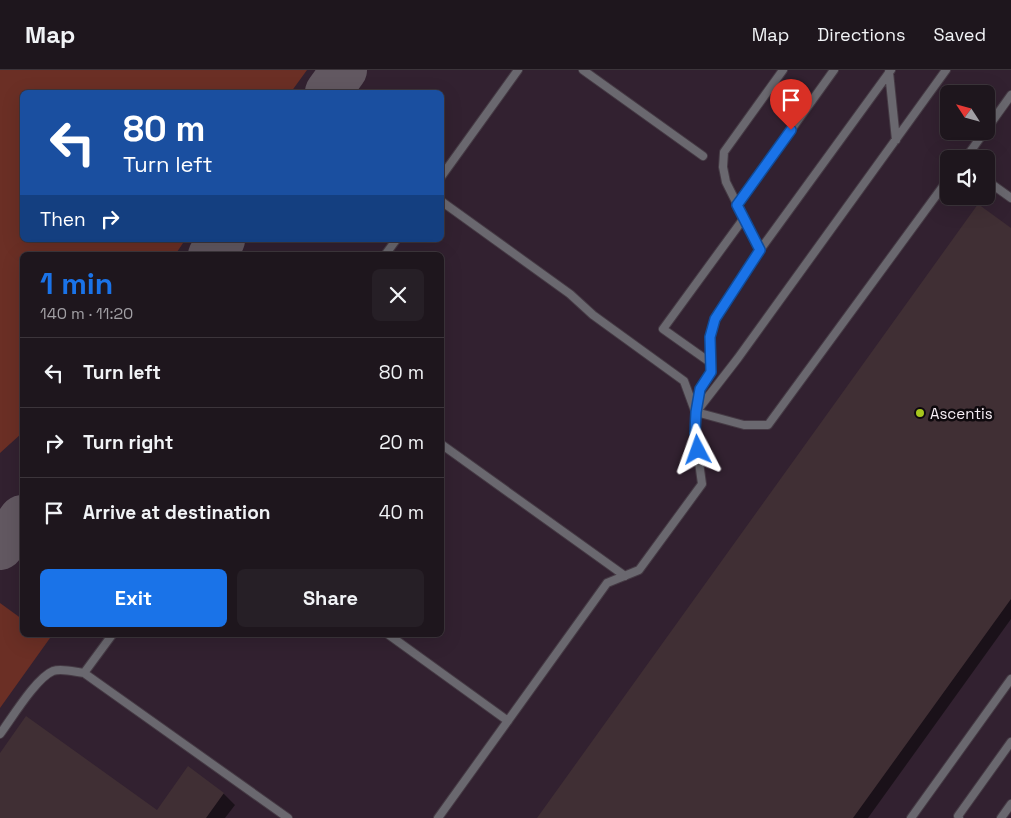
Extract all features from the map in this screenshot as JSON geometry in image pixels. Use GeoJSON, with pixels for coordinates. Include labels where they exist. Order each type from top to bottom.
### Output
{"type":"FeatureCollection","features":[{"type":"Feature","properties":{"kind":"lane"},"geometry":{"type":"LineString","coordinates":[[444,173],[518,70]]}},
{"type":"Feature","properties":{"kind":"lane"},"geometry":{"type":"LineString","coordinates":[[583,70],[703,156]]}},
{"type":"Feature","properties":{"kind":"lane"},"geometry":{"type":"LineString","coordinates":[[760,250],[726,182],[722,167],[724,152],[783,70]]}},
{"type":"Feature","properties":{"kind":"lane"},"geometry":{"type":"LineString","coordinates":[[737,205],[834,70]]}},
{"type":"Feature","properties":{"kind":"lane"},"geometry":{"type":"LineString","coordinates":[[696,412],[738,358],[946,70]]}},
{"type":"Feature","properties":{"kind":"lane"},"geometry":{"type":"LineString","coordinates":[[890,71],[896,140]]}},
{"type":"Feature","properties":{"kind":"lane"},"geometry":{"type":"LineString","coordinates":[[438,818],[607,583],[639,570],[702,484],[695,433],[696,412],[700,389],[711,372],[710,337],[715,319],[760,250],[890,71]]}},
{"type":"Feature","properties":{"kind":"lane"},"geometry":{"type":"LineString","coordinates":[[995,117],[1011,95]]}},
{"type":"Feature","properties":{"kind":"lane"},"geometry":{"type":"LineString","coordinates":[[971,150],[978,140]]}},
{"type":"Feature","properties":{"kind":"lane"},"geometry":{"type":"LineString","coordinates":[[995,186],[1011,198]]}},
{"type":"Feature","properties":{"kind":"lane"},"geometry":{"type":"LineString","coordinates":[[696,412],[744,425],[768,425],[940,190]]}},
{"type":"Feature","properties":{"kind":"lane"},"geometry":{"type":"LineString","coordinates":[[444,203],[570,294],[593,315],[684,382],[696,412]]}},
{"type":"Feature","properties":{"kind":"lane"},"geometry":{"type":"LineString","coordinates":[[711,364],[663,329],[744,218]]}},
{"type":"Feature","properties":{"kind":"lane"},"geometry":{"type":"LineString","coordinates":[[444,446],[625,576]]}},
{"type":"Feature","properties":{"kind":"lane"},"geometry":{"type":"LineString","coordinates":[[84,673],[111,637]]}},
{"type":"Feature","properties":{"kind":"lane"},"geometry":{"type":"LineString","coordinates":[[392,637],[508,720]]}},
{"type":"Feature","properties":{"kind":"lane"},"geometry":{"type":"LineString","coordinates":[[0,734],[42,677],[54,670],[84,673],[288,818]]}},
{"type":"Feature","properties":{"kind":"lane"},"geometry":{"type":"LineString","coordinates":[[911,818],[1011,679]]}},
{"type":"Feature","properties":{"kind":"lane"},"geometry":{"type":"LineString","coordinates":[[958,817],[1011,742]]}},
{"type":"Feature","properties":{"kind":"lane"},"geometry":{"type":"LineString","coordinates":[[1001,818],[1011,804]]}},
{"type":"Feature","properties":{"kind":"shaded area"},"geometry":{"type":"Polygon","coordinates":[[[0,70],[1011,70],[1011,818],[0,818],[0,70]]]}},
{"type":"Feature","properties":{"kind":"shaded area"},"geometry":{"type":"Polygon","coordinates":[[[0,70],[307,70],[292,90],[20,90],[20,242],[184,242],[177,252],[20,252],[20,435],[0,453],[0,70]]]}},
{"type":"Feature","properties":{"kind":"shaded area"},"geometry":{"type":"Polygon","coordinates":[[[0,603],[20,618],[20,637],[50,638],[0,708],[0,603]]]}},
{"type":"Feature","properties":{"kind":"building","name":"Ascentis"},"geometry":{"type":"Polygon","coordinates":[[[977,205],[1011,228],[1011,599],[853,818],[537,818],[977,205]]]}},
{"type":"Feature","properties":{"kind":"building"},"geometry":{"type":"Polygon","coordinates":[[[26,716],[157,810],[188,766],[224,793],[206,818],[0,818],[0,753],[26,716]]]}},
{"type":"Feature","properties":{"kind":"taxiway"},"geometry":{"type":"LineString","coordinates":[[329,90],[344,70]]}},
{"type":"Feature","properties":{"kind":"taxiway"},"geometry":{"type":"LineString","coordinates":[[213,252],[221,242]]}},
{"type":"Feature","properties":{"kind":"taxiway"},"geometry":{"type":"LineString","coordinates":[[0,547],[20,521]]}},
{"type":"Feature","properties":{"kind":"place","name":"Ascentis"},"geometry":{"type":"Point","coordinates":[920,413]}},
{"type":"Feature","properties":{"kind":"route"},"geometry":{"type":"LineString","coordinates":[[698,450],[695,433],[696,412],[700,389],[711,372],[710,337],[715,319],[760,250],[737,205],[791,130]]}}]}
